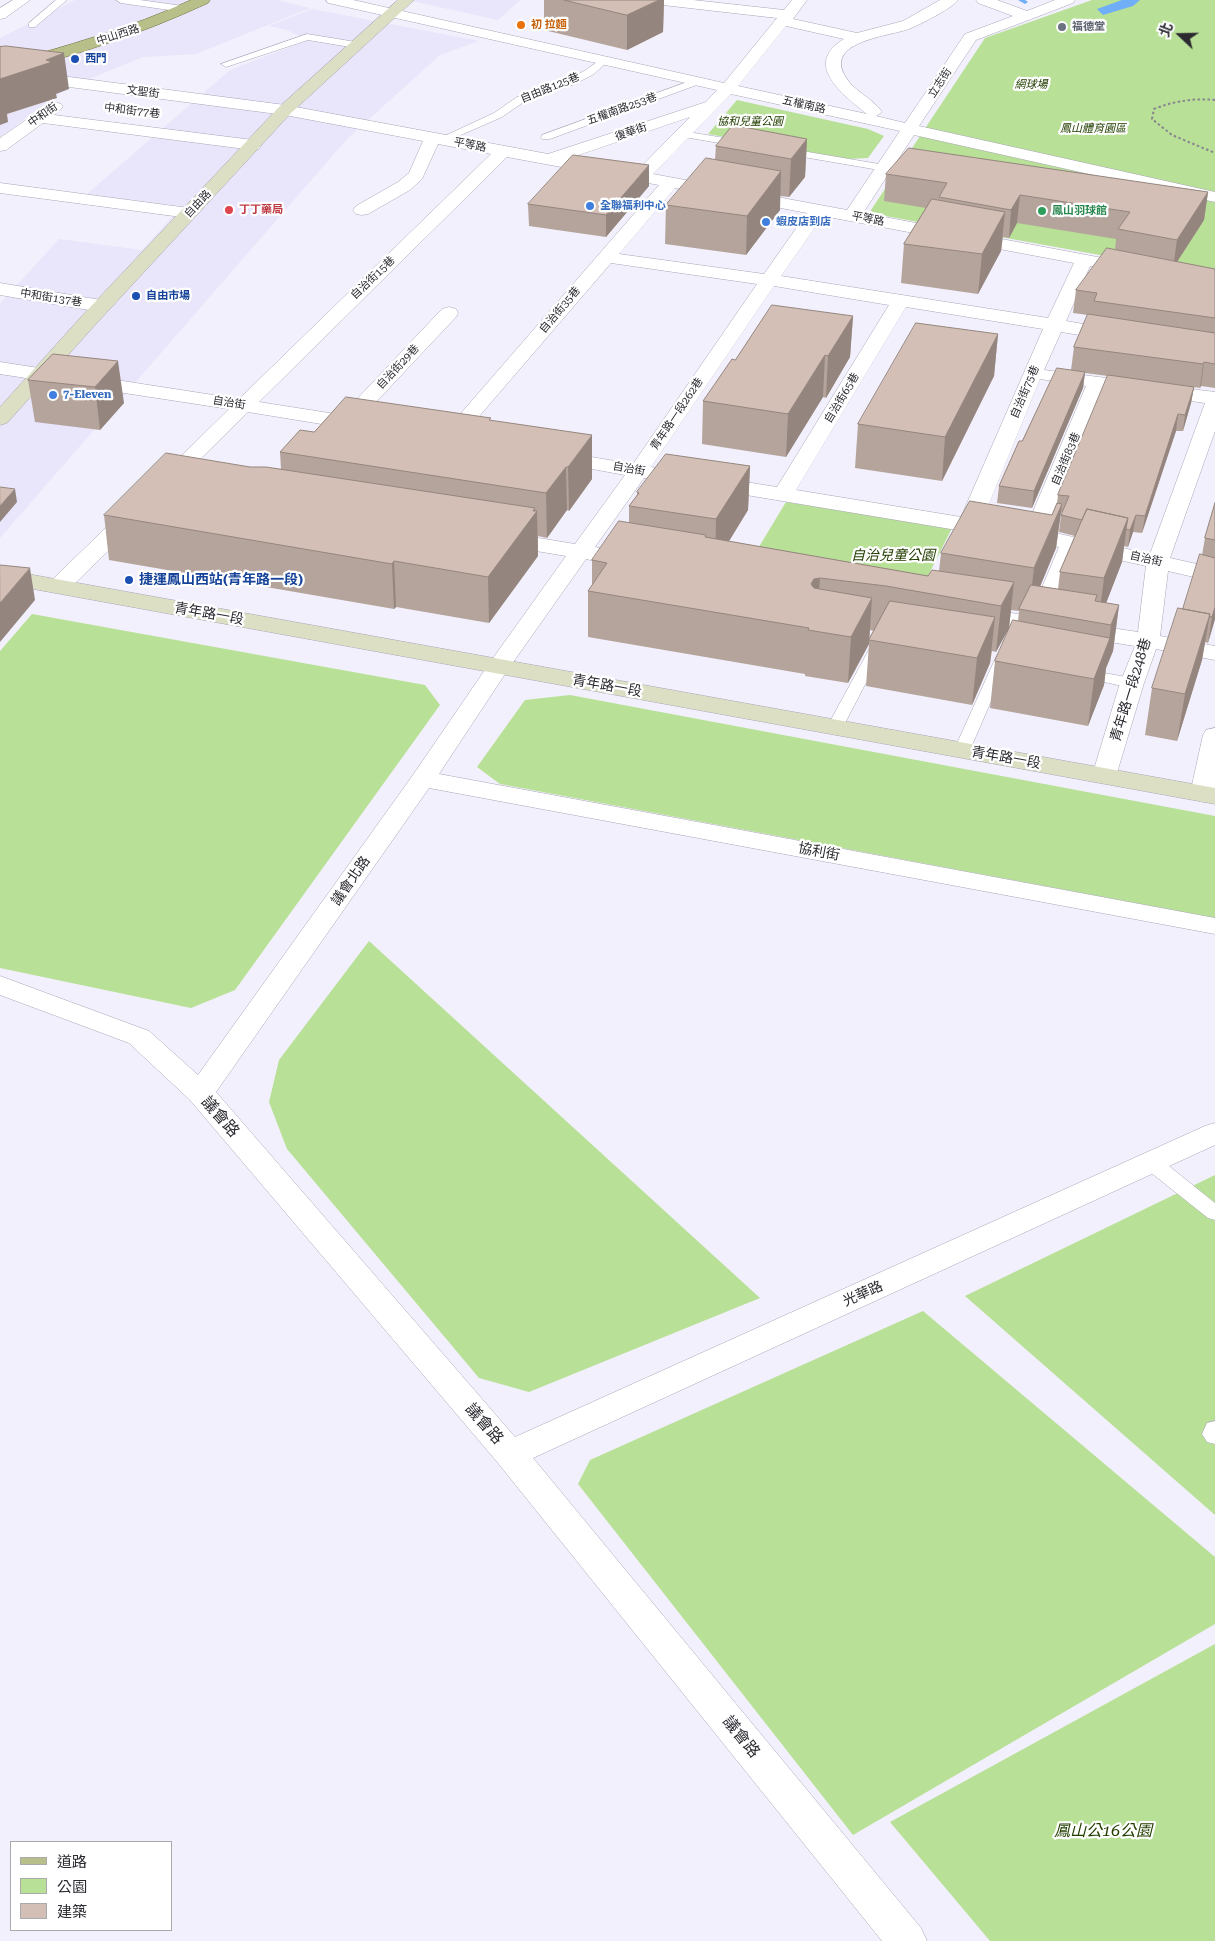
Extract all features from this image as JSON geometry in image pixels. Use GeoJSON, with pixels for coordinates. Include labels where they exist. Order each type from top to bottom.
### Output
{"type":"FeatureCollection","features":[{"type":"Feature","properties":{"kind":"main road","name":"中山西路"},"geometry":{"type":"LineString","coordinates":[[0,71],[108,39],[156,22],[203,0]]}},
{"type":"Feature","properties":{"kind":"street"},"geometry":{"type":"LineString","coordinates":[[0,14],[23,0]]}},
{"type":"Feature","properties":{"kind":"street"},"geometry":{"type":"LineString","coordinates":[[333,0],[400,6]]}},
{"type":"Feature","properties":{"kind":"street"},"geometry":{"type":"LineString","coordinates":[[378,0],[400,6]]}},
{"type":"Feature","properties":{"kind":"street"},"geometry":{"type":"LineString","coordinates":[[654,0],[786,18],[858,38]]}},
{"type":"Feature","properties":{"kind":"street","name":"復華街"},"geometry":{"type":"LineString","coordinates":[[640,177],[731,84],[800,0]]}},
{"type":"Feature","properties":{"kind":"street"},"geometry":{"type":"LineString","coordinates":[[874,112],[851,94],[835,77],[832,61],[837,49],[858,38],[908,24],[951,0]]}},
{"type":"Feature","properties":{"kind":"street"},"geometry":{"type":"LineString","coordinates":[[983,0],[1028,16]]}},
{"type":"Feature","properties":{"kind":"street","name":"立志街"},"geometry":{"type":"LineString","coordinates":[[852,216],[970,37],[1068,0]]}},
{"type":"Feature","properties":{"kind":"street","name":"自由路"},"geometry":{"type":"LineString","coordinates":[[0,419],[101,306],[286,110],[400,6]]}},
{"type":"Feature","properties":{"kind":"street","name":"五權南路"},"geometry":{"type":"LineString","coordinates":[[400,6],[604,60],[698,81],[731,84],[874,112],[913,125],[1215,185]]}},
{"type":"Feature","properties":{"kind":"street","name":"五權南路"},"geometry":{"type":"LineString","coordinates":[[400,6],[1215,197]]}},
{"type":"Feature","properties":{"kind":"street","name":"文聖街"},"geometry":{"type":"LineString","coordinates":[[0,71],[286,110]]}},
{"type":"Feature","properties":{"kind":"street","name":"中和街"},"geometry":{"type":"LineString","coordinates":[[0,146],[39,118],[66,103],[87,84]]}},
{"type":"Feature","properties":{"kind":"street","name":"復華街"},"geometry":{"type":"LineString","coordinates":[[550,160],[712,104]]}},
{"type":"Feature","properties":{"kind":"street","name":"平等路"},"geometry":{"type":"LineString","coordinates":[[286,110],[1149,272]]}},
{"type":"Feature","properties":{"kind":"street"},"geometry":{"type":"LineString","coordinates":[[39,118],[254,145]]}},
{"type":"Feature","properties":{"kind":"street"},"geometry":{"type":"LineString","coordinates":[[362,210],[404,186],[416,175],[437,139]]}},
{"type":"Feature","properties":{"kind":"street","name":"自治街15巷"},"geometry":{"type":"LineString","coordinates":[[59,586],[502,151]]}},
{"type":"Feature","properties":{"kind":"street","name":"自治街35巷"},"geometry":{"type":"LineString","coordinates":[[450,438],[671,182]]}},
{"type":"Feature","properties":{"kind":"street"},"geometry":{"type":"LineString","coordinates":[[0,188],[189,213]]}},
{"type":"Feature","properties":{"kind":"street","name":"青年路一段262巷"},"geometry":{"type":"LineString","coordinates":[[499,666],[638,471],[818,210]]}},
{"type":"Feature","properties":{"kind":"street"},"geometry":{"type":"LineString","coordinates":[[605,257],[769,280],[1054,327],[1139,338]]}},
{"type":"Feature","properties":{"kind":"street","name":"自治街75巷"},"geometry":{"type":"LineString","coordinates":[[964,533],[1084,260]]}},
{"type":"Feature","properties":{"kind":"street","name":"中和街137巷"},"geometry":{"type":"LineString","coordinates":[[0,290],[101,306]]}},
{"type":"Feature","properties":{"kind":"street","name":"自治街65巷"},"geometry":{"type":"LineString","coordinates":[[783,494],[901,301]]}},
{"type":"Feature","properties":{"kind":"street","name":"自治街29巷"},"geometry":{"type":"LineString","coordinates":[[346,422],[449,313]]}},
{"type":"Feature","properties":{"kind":"street","name":"自治街"},"geometry":{"type":"LineString","coordinates":[[0,368],[384,428]]}},
{"type":"Feature","properties":{"kind":"street"},"geometry":{"type":"LineString","coordinates":[[1033,373],[1215,398]]}},
{"type":"Feature","properties":{"kind":"street","name":"自治街83巷"},"geometry":{"type":"LineString","coordinates":[[1034,535],[1098,382]]}},
{"type":"Feature","properties":{"kind":"street","name":"青年路一段248巷"},"geometry":{"type":"LineString","coordinates":[[1104,776],[1132,683],[1148,641],[1158,562],[1208,443],[1215,403]]}},
{"type":"Feature","properties":{"kind":"street","name":"自治街"},"geometry":{"type":"LineString","coordinates":[[535,453],[783,494],[964,533],[1034,535],[1215,575]]}},
{"type":"Feature","properties":{"kind":"street"},"geometry":{"type":"LineString","coordinates":[[162,485],[191,490]]}},
{"type":"Feature","properties":{"kind":"street"},"geometry":{"type":"LineString","coordinates":[[483,536],[619,558]]}},
{"type":"Feature","properties":{"kind":"street"},"geometry":{"type":"LineString","coordinates":[[1021,632],[1072,543]]}},
{"type":"Feature","properties":{"kind":"street","name":"青年路一段"},"geometry":{"type":"LineString","coordinates":[[0,576],[1209,795]]}},
{"type":"Feature","properties":{"kind":"street"},"geometry":{"type":"LineString","coordinates":[[957,612],[1021,632],[1148,641],[1215,653]]}},
{"type":"Feature","properties":{"kind":"street","name":"議會北路"},"geometry":{"type":"LineString","coordinates":[[200,1093],[423,779],[499,666]]}},
{"type":"Feature","properties":{"kind":"street"},"geometry":{"type":"LineString","coordinates":[[1209,795],[1215,735]]}},
{"type":"Feature","properties":{"kind":"street","name":"協利街"},"geometry":{"type":"LineString","coordinates":[[423,779],[1215,926]]}},
{"type":"Feature","properties":{"kind":"street","name":"議會路"},"geometry":{"type":"LineString","coordinates":[[0,985],[139,1037],[200,1093],[510,1454],[907,1941]]}},
{"type":"Feature","properties":{"kind":"street","name":"光華路"},"geometry":{"type":"LineString","coordinates":[[510,1454],[1215,1134]]}},
{"type":"Feature","properties":{"kind":"lane"},"geometry":{"type":"LineString","coordinates":[[32,25],[62,0]]}},
{"type":"Feature","properties":{"kind":"lane"},"geometry":{"type":"LineString","coordinates":[[121,0],[183,9]]}},
{"type":"Feature","properties":{"kind":"lane"},"geometry":{"type":"LineString","coordinates":[[226,64],[307,37],[356,45]]}},
{"type":"Feature","properties":{"kind":"lane","name":"自由路125巷"},"geometry":{"type":"LineString","coordinates":[[437,139],[498,115],[521,99],[571,82],[590,72],[604,60]]}},
{"type":"Feature","properties":{"kind":"lane","name":"五權南路253巷"},"geometry":{"type":"LineString","coordinates":[[546,137],[698,81]]}},
{"type":"Feature","properties":{"kind":"lane"},"geometry":{"type":"LineString","coordinates":[[682,134],[750,145]]}},
{"type":"Feature","properties":{"kind":"lane"},"geometry":{"type":"LineString","coordinates":[[769,148],[885,168]]}},
{"type":"Feature","properties":{"kind":"lane"},"geometry":{"type":"LineString","coordinates":[[962,750],[1002,658],[1021,632]]}},
{"type":"Feature","properties":{"kind":"lane"},"geometry":{"type":"LineString","coordinates":[[835,727],[886,639],[863,636]]}},
{"type":"Feature","properties":{"kind":"lane"},"geometry":{"type":"LineString","coordinates":[[984,656],[1021,662]]}},
{"type":"Feature","properties":{"kind":"lane"},"geometry":{"type":"LineString","coordinates":[[1067,671],[1132,683]]}},
{"type":"Feature","properties":{"kind":"lane"},"geometry":{"type":"LineString","coordinates":[[1152,1163],[1215,1213]]}},
{"type":"Feature","properties":{"kind":"lane"},"geometry":{"type":"LineString","coordinates":[[1215,1429],[1213,1434],[1215,1436]]}},
{"type":"Feature","properties":{"kind":"path"},"geometry":{"type":"LineString","coordinates":[[1215,100],[1202,99],[1166,104],[1154,109],[1152,119],[1156,126],[1215,153]]}},
{"type":"Feature","properties":{"kind":"shaded area"},"geometry":{"type":"Polygon","coordinates":[[[75,0],[277,0],[310,8],[196,54],[143,57],[67,88],[0,137],[0,38],[75,0]]]}},
{"type":"Feature","properties":{"kind":"shaded area"},"geometry":{"type":"Polygon","coordinates":[[[408,0],[520,0],[498,20],[408,0]]]}},
{"type":"Feature","properties":{"kind":"shaded area"},"geometry":{"type":"Polygon","coordinates":[[[312,9],[479,41],[440,55],[347,139],[0,538],[0,304],[59,239],[142,250],[182,206],[86,195],[230,70],[308,40],[287,30],[269,26],[312,9]]]}},
{"type":"Feature","properties":{"kind":"green space","name":"鳳山體育園區"},"geometry":{"type":"Polygon","coordinates":[[[1092,0],[1215,0],[1215,276],[869,213],[985,38],[1092,0]]]}},
{"type":"Feature","properties":{"kind":"green space","name":"協和兒童公園"},"geometry":{"type":"Polygon","coordinates":[[[737,100],[868,129],[884,136],[868,158],[848,159],[708,134],[737,100]]]}},
{"type":"Feature","properties":{"kind":"green space","name":"自治兒童公園"},"geometry":{"type":"Polygon","coordinates":[[[786,502],[952,528],[917,598],[745,570],[786,502]]]}},
{"type":"Feature","properties":{"kind":"green space"},"geometry":{"type":"Polygon","coordinates":[[[32,614],[425,685],[440,705],[235,990],[191,1008],[0,968],[0,651],[32,614]]]}},
{"type":"Feature","properties":{"kind":"green space"},"geometry":{"type":"Polygon","coordinates":[[[570,695],[1215,816],[1215,918],[500,784],[477,767],[525,700],[570,695]]]}},
{"type":"Feature","properties":{"kind":"green space"},"geometry":{"type":"Polygon","coordinates":[[[369,941],[760,1298],[529,1392],[479,1378],[287,1149],[269,1102],[279,1060],[369,941]]]}},
{"type":"Feature","properties":{"kind":"green space"},"geometry":{"type":"Polygon","coordinates":[[[1215,1175],[1215,1515],[965,1296],[1215,1175]]]}},
{"type":"Feature","properties":{"kind":"green space"},"geometry":{"type":"Polygon","coordinates":[[[923,1311],[1215,1557],[1215,1624],[853,1835],[578,1484],[590,1460],[923,1311]]]}},
{"type":"Feature","properties":{"kind":"green space","name":"鳳山公16公園"},"geometry":{"type":"Polygon","coordinates":[[[1215,1644],[1215,1941],[990,1941],[890,1822],[1215,1644]]]}},
{"type":"Feature","properties":{"kind":"water"},"geometry":{"type":"Polygon","coordinates":[[[1122,0],[1140,0],[1133,6],[1103,15],[1097,9],[1122,0]]]}},
{"type":"Feature","properties":{"kind":"building"},"geometry":{"type":"Polygon","coordinates":[[[564,0],[659,0],[627,15],[564,0]]]}},
{"type":"Feature","properties":{"kind":"building"},"geometry":{"type":"Polygon","coordinates":[[[6,46],[64,53],[46,60],[52,62],[0,79],[0,47],[6,46]]]}},
{"type":"Feature","properties":{"kind":"building"},"geometry":{"type":"Polygon","coordinates":[[[733,125],[807,139],[791,159],[716,146],[733,125]]]}},
{"type":"Feature","properties":{"kind":"building"},"geometry":{"type":"Polygon","coordinates":[[[909,148],[1208,192],[1177,240],[1118,229],[1130,212],[1020,195],[1011,210],[939,197],[947,183],[886,174],[909,148]]]}},
{"type":"Feature","properties":{"kind":"building"},"geometry":{"type":"Polygon","coordinates":[[[573,155],[649,165],[606,215],[528,204],[573,155]]]}},
{"type":"Feature","properties":{"kind":"building"},"geometry":{"type":"Polygon","coordinates":[[[706,158],[781,171],[747,216],[666,205],[706,158]]]}},
{"type":"Feature","properties":{"kind":"building"},"geometry":{"type":"Polygon","coordinates":[[[932,199],[1005,212],[982,254],[904,244],[932,199]]]}},
{"type":"Feature","properties":{"kind":"building"},"geometry":{"type":"Polygon","coordinates":[[[1107,248],[1215,269],[1215,318],[1094,301],[1097,293],[1076,290],[1107,248]]]}},
{"type":"Feature","properties":{"kind":"building"},"geometry":{"type":"Polygon","coordinates":[[[772,305],[853,316],[828,356],[825,355],[788,414],[703,401],[732,359],[735,360],[772,305]]]}},
{"type":"Feature","properties":{"kind":"building"},"geometry":{"type":"Polygon","coordinates":[[[1088,314],[1215,333],[1215,364],[1074,347],[1088,314]]]}},
{"type":"Feature","properties":{"kind":"building"},"geometry":{"type":"Polygon","coordinates":[[[916,323],[998,334],[945,437],[858,424],[916,323]]]}},
{"type":"Feature","properties":{"kind":"building"},"geometry":{"type":"Polygon","coordinates":[[[53,354],[118,361],[95,387],[28,380],[53,354]]]}},
{"type":"Feature","properties":{"kind":"building"},"geometry":{"type":"Polygon","coordinates":[[[1057,368],[1085,372],[1034,491],[999,486],[1019,441],[1022,441],[1057,368]]]}},
{"type":"Feature","properties":{"kind":"building"},"geometry":{"type":"Polygon","coordinates":[[[1108,375],[1194,387],[1185,415],[1178,414],[1145,516],[1136,515],[1130,530],[1126,529],[1128,518],[1087,509],[1082,520],[1061,515],[1069,496],[1058,495],[1108,375]]]}},
{"type":"Feature","properties":{"kind":"building"},"geometry":{"type":"Polygon","coordinates":[[[346,397],[592,435],[546,493],[280,452],[300,430],[314,432],[346,397]]]}},
{"type":"Feature","properties":{"kind":"building"},"geometry":{"type":"Polygon","coordinates":[[[166,453],[535,508],[533,511],[537,511],[488,577],[394,561],[392,564],[104,515],[166,453]]]}},
{"type":"Feature","properties":{"kind":"building"},"geometry":{"type":"Polygon","coordinates":[[[666,454],[750,466],[716,519],[629,506],[639,493],[637,492],[666,454]]]}},
{"type":"Feature","properties":{"kind":"building"},"geometry":{"type":"Polygon","coordinates":[[[0,487],[15,489],[0,506],[0,487]]]}},
{"type":"Feature","properties":{"kind":"building"},"geometry":{"type":"Polygon","coordinates":[[[970,501],[1052,515],[1057,503],[1062,504],[1034,568],[941,553],[970,501]]]}},
{"type":"Feature","properties":{"kind":"building"},"geometry":{"type":"Polygon","coordinates":[[[1215,503],[1215,540],[1205,538],[1215,503]]]}},
{"type":"Feature","properties":{"kind":"building"},"geometry":{"type":"Polygon","coordinates":[[[1087,509],[1128,518],[1104,578],[1060,572],[1087,509]]]}},
{"type":"Feature","properties":{"kind":"building"},"geometry":{"type":"Polygon","coordinates":[[[619,521],[928,576],[932,570],[1014,582],[1001,606],[886,586],[820,578],[814,579],[811,584],[814,588],[872,598],[851,637],[808,630],[809,628],[588,591],[607,563],[592,560],[619,521]]]}},
{"type":"Feature","properties":{"kind":"building"},"geometry":{"type":"Polygon","coordinates":[[[1200,554],[1215,558],[1215,607],[1212,617],[1209,616],[1210,614],[1183,609],[1200,554]]]}},
{"type":"Feature","properties":{"kind":"building"},"geometry":{"type":"Polygon","coordinates":[[[0,565],[30,568],[0,603],[0,565]]]}},
{"type":"Feature","properties":{"kind":"building"},"geometry":{"type":"Polygon","coordinates":[[[1031,585],[1097,595],[1095,601],[1119,605],[1111,625],[1019,609],[1031,585]]]}},
{"type":"Feature","properties":{"kind":"building"},"geometry":{"type":"Polygon","coordinates":[[[890,601],[995,617],[977,658],[869,640],[890,601]]]}},
{"type":"Feature","properties":{"kind":"building"},"geometry":{"type":"Polygon","coordinates":[[[1178,608],[1210,614],[1185,694],[1152,688],[1178,608]]]}},
{"type":"Feature","properties":{"kind":"building"},"geometry":{"type":"Polygon","coordinates":[[[1013,620],[1110,638],[1094,679],[995,661],[1013,620]]]}},
{"type":"Feature","properties":{"kind":"waterway"},"geometry":{"type":"LineString","coordinates":[[1021,0],[1025,2]]}},
{"type":"Feature","properties":{"kind":"place","name":"初 拉麵"},"geometry":{"type":"Point","coordinates":[521,25]}},
{"type":"Feature","properties":{"kind":"place","name":"福德堂"},"geometry":{"type":"Point","coordinates":[1062,27]}},
{"type":"Feature","properties":{"kind":"place","name":"西門"},"geometry":{"type":"Point","coordinates":[75,59]}},
{"type":"Feature","properties":{"kind":"place","name":"全聯福利中心"},"geometry":{"type":"Point","coordinates":[590,206]}},
{"type":"Feature","properties":{"kind":"place","name":"丁丁藥局"},"geometry":{"type":"Point","coordinates":[229,210]}},
{"type":"Feature","properties":{"kind":"place","name":"鳳山羽球館"},"geometry":{"type":"Point","coordinates":[1042,211]}},
{"type":"Feature","properties":{"kind":"place","name":"蝦皮店到店"},"geometry":{"type":"Point","coordinates":[766,222]}},
{"type":"Feature","properties":{"kind":"place","name":"自由市場"},"geometry":{"type":"Point","coordinates":[136,296]}},
{"type":"Feature","properties":{"kind":"place","name":"7-Eleven"},"geometry":{"type":"Point","coordinates":[53,395]}},
{"type":"Feature","properties":{"kind":"place","name":"捷運鳳山西站(青年路一段)"},"geometry":{"type":"Point","coordinates":[129,580]}},
{"type":"Feature","properties":{"kind":"park label","name":"網球場"},"geometry":{"type":"Point","coordinates":[1031,85]}}]}
